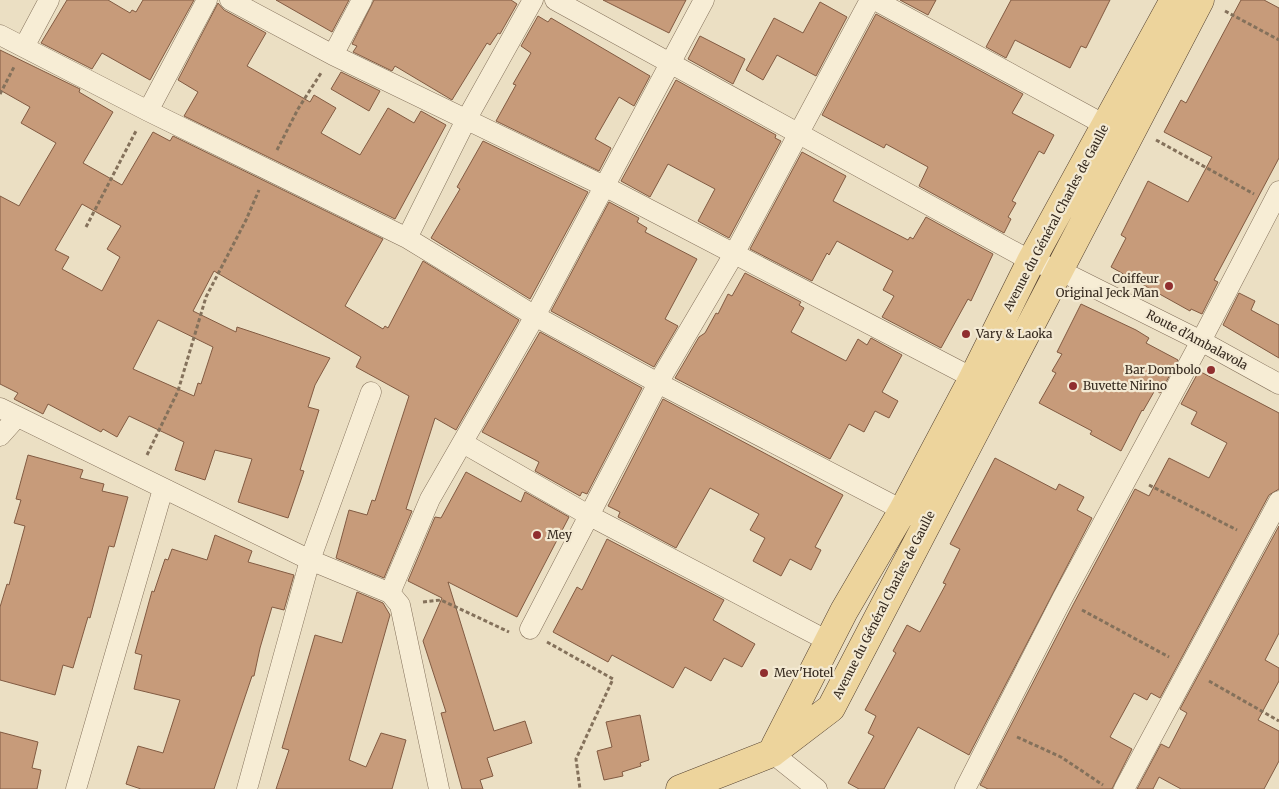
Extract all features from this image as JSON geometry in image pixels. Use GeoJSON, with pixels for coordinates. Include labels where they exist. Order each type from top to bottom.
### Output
{"type":"FeatureCollection","features":[{"type":"Feature","properties":{"kind":"main road","name":"Avenue du Général Charles de Gaulle"},"geometry":{"type":"LineString","coordinates":[[772,753],[828,641],[903,510],[973,378],[1031,261],[1105,125],[1192,6]]}},
{"type":"Feature","properties":{"kind":"main road","name":"Avenue du Général Charles de Gaulle"},"geometry":{"type":"LineString","coordinates":[[772,753],[831,708],[927,522],[1061,271],[1192,6]]}},
{"type":"Feature","properties":{"kind":"main road"},"geometry":{"type":"LineString","coordinates":[[680,789],[772,753]]}},
{"type":"Feature","properties":{"kind":"street"},"geometry":{"type":"LineString","coordinates":[[24,46],[49,0]]}},
{"type":"Feature","properties":{"kind":"street"},"geometry":{"type":"LineString","coordinates":[[148,111],[207,0]]}},
{"type":"Feature","properties":{"kind":"street"},"geometry":{"type":"LineString","coordinates":[[230,0],[333,55],[606,187],[973,378]]}},
{"type":"Feature","properties":{"kind":"street"},"geometry":{"type":"LineString","coordinates":[[333,55],[362,0]]}},
{"type":"Feature","properties":{"kind":"street"},"geometry":{"type":"LineString","coordinates":[[407,238],[466,120],[533,0]]}},
{"type":"Feature","properties":{"kind":"street","name":"Route d'Ambalavola"},"geometry":{"type":"LineString","coordinates":[[555,0],[670,65],[797,131],[1031,261],[1061,271],[1201,341],[1279,384]]}},
{"type":"Feature","properties":{"kind":"street"},"geometry":{"type":"LineString","coordinates":[[439,789],[395,599],[430,499],[535,316],[606,187],[704,0]]}},
{"type":"Feature","properties":{"kind":"street"},"geometry":{"type":"LineString","coordinates":[[530,629],[658,383],[734,254],[797,131],[870,0]]}},
{"type":"Feature","properties":{"kind":"street"},"geometry":{"type":"LineString","coordinates":[[875,0],[1105,125]]}},
{"type":"Feature","properties":{"kind":"street"},"geometry":{"type":"LineString","coordinates":[[0,35],[148,111],[407,238],[535,316],[658,383],[927,522]]}},
{"type":"Feature","properties":{"kind":"street"},"geometry":{"type":"LineString","coordinates":[[965,789],[996,726],[1276,197]]}},
{"type":"Feature","properties":{"kind":"street"},"geometry":{"type":"LineString","coordinates":[[247,789],[310,560],[371,392]]}},
{"type":"Feature","properties":{"kind":"street"},"geometry":{"type":"LineString","coordinates":[[0,436],[8,412],[163,489],[395,599]]}},
{"type":"Feature","properties":{"kind":"street"},"geometry":{"type":"LineString","coordinates":[[463,443],[590,516],[828,641]]}},
{"type":"Feature","properties":{"kind":"street"},"geometry":{"type":"LineString","coordinates":[[76,789],[163,489]]}},
{"type":"Feature","properties":{"kind":"street"},"geometry":{"type":"LineString","coordinates":[[1124,789],[1279,500]]}},
{"type":"Feature","properties":{"kind":"street"},"geometry":{"type":"LineString","coordinates":[[772,753],[817,789]]}},
{"type":"Feature","properties":{"kind":"path"},"geometry":{"type":"LineString","coordinates":[[1192,6],[1279,40]]}},
{"type":"Feature","properties":{"kind":"path"},"geometry":{"type":"LineString","coordinates":[[0,94],[24,46]]}},
{"type":"Feature","properties":{"kind":"path"},"geometry":{"type":"LineString","coordinates":[[138,476],[178,391],[206,297],[246,220],[267,169],[298,109],[333,55]]}},
{"type":"Feature","properties":{"kind":"path"},"geometry":{"type":"LineString","coordinates":[[86,227],[116,166],[148,111]]}},
{"type":"Feature","properties":{"kind":"path"},"geometry":{"type":"LineString","coordinates":[[1133,128],[1276,197]]}},
{"type":"Feature","properties":{"kind":"path"},"geometry":{"type":"LineString","coordinates":[[1129,474],[1194,510],[1257,540]]}},
{"type":"Feature","properties":{"kind":"path"},"geometry":{"type":"LineString","coordinates":[[395,599],[441,600],[514,635],[530,629],[540,638],[613,679],[576,759],[580,789]]}},
{"type":"Feature","properties":{"kind":"path"},"geometry":{"type":"LineString","coordinates":[[996,726],[1061,757],[1110,789]]}},
{"type":"Feature","properties":{"kind":"building"},"geometry":{"type":"Polygon","coordinates":[[[67,0],[108,0],[130,13],[132,10],[136,12],[143,0],[194,0],[150,80],[102,53],[92,69],[41,43],[67,0]]]}},
{"type":"Feature","properties":{"kind":"building"},"geometry":{"type":"Polygon","coordinates":[[[276,0],[349,0],[332,32],[276,0]]]}},
{"type":"Feature","properties":{"kind":"building"},"geometry":{"type":"Polygon","coordinates":[[[374,0],[511,0],[517,4],[500,34],[498,33],[490,45],[487,43],[452,100],[395,66],[392,71],[353,52],[357,46],[352,44],[374,0]]]}},
{"type":"Feature","properties":{"kind":"building"},"geometry":{"type":"Polygon","coordinates":[[[603,0],[686,0],[669,33],[603,0]]]}},
{"type":"Feature","properties":{"kind":"building"},"geometry":{"type":"Polygon","coordinates":[[[900,0],[936,0],[928,15],[900,0]]]}},
{"type":"Feature","properties":{"kind":"building"},"geometry":{"type":"Polygon","coordinates":[[[1011,0],[1110,0],[1086,48],[1081,46],[1070,68],[1015,40],[1006,58],[986,47],[1011,0]]]}},
{"type":"Feature","properties":{"kind":"building"},"geometry":{"type":"Polygon","coordinates":[[[1241,0],[1264,0],[1279,8],[1279,158],[1214,280],[1218,282],[1202,314],[1191,309],[1190,311],[1111,267],[1126,238],[1121,235],[1148,181],[1188,202],[1212,157],[1164,132],[1181,100],[1186,103],[1241,0]]]}},
{"type":"Feature","properties":{"kind":"building"},"geometry":{"type":"Polygon","coordinates":[[[820,2],[847,17],[816,76],[777,55],[763,80],[746,70],[774,18],[803,33],[820,2]]]}},
{"type":"Feature","properties":{"kind":"building"},"geometry":{"type":"Polygon","coordinates":[[[218,3],[224,10],[266,33],[247,66],[310,102],[314,95],[336,108],[321,133],[360,155],[388,108],[414,123],[421,111],[446,125],[395,219],[184,116],[198,92],[178,80],[218,3]]]}},
{"type":"Feature","properties":{"kind":"building"},"geometry":{"type":"Polygon","coordinates":[[[876,14],[1023,94],[1012,113],[1054,135],[1044,154],[1039,151],[1012,201],[1016,203],[1008,217],[1011,219],[1004,233],[919,186],[928,167],[886,144],[884,148],[822,115],[876,14]]]}},
{"type":"Feature","properties":{"kind":"building"},"geometry":{"type":"Polygon","coordinates":[[[538,16],[548,22],[551,18],[650,76],[634,106],[619,97],[595,139],[611,148],[599,171],[496,121],[516,85],[513,84],[531,53],[521,46],[538,16]]]}},
{"type":"Feature","properties":{"kind":"building"},"geometry":{"type":"Polygon","coordinates":[[[700,36],[745,59],[733,84],[688,59],[700,36]]]}},
{"type":"Feature","properties":{"kind":"building"},"geometry":{"type":"Polygon","coordinates":[[[0,50],[80,89],[79,92],[113,112],[83,163],[122,185],[153,132],[170,141],[173,136],[383,239],[345,306],[383,329],[385,326],[388,328],[423,261],[519,320],[456,430],[435,418],[406,509],[412,511],[384,578],[336,558],[349,510],[367,515],[372,500],[375,501],[409,396],[356,367],[361,357],[214,271],[193,311],[236,332],[237,327],[330,358],[315,385],[308,407],[319,410],[300,470],[304,471],[288,518],[238,502],[252,459],[215,450],[205,480],[175,470],[184,442],[129,416],[117,437],[103,429],[101,432],[48,404],[43,414],[14,399],[18,393],[0,384],[0,196],[19,206],[56,143],[21,123],[30,107],[0,90],[0,50]],[[82,204],[55,250],[69,257],[62,269],[102,291],[120,257],[107,249],[121,226],[82,204]],[[158,320],[133,369],[194,396],[198,383],[201,384],[213,347],[158,320]]]}},
{"type":"Feature","properties":{"kind":"building"},"geometry":{"type":"Polygon","coordinates":[[[341,72],[380,91],[369,111],[331,89],[341,72]]]}},
{"type":"Feature","properties":{"kind":"building"},"geometry":{"type":"Polygon","coordinates":[[[676,80],[776,135],[775,138],[781,141],[729,238],[698,221],[715,189],[668,164],[650,197],[621,181],[676,80]]]}},
{"type":"Feature","properties":{"kind":"building"},"geometry":{"type":"Polygon","coordinates":[[[483,141],[588,192],[530,299],[431,238],[460,189],[457,187],[483,141]]]}},
{"type":"Feature","properties":{"kind":"building"},"geometry":{"type":"Polygon","coordinates":[[[802,152],[846,176],[833,201],[908,240],[910,237],[913,239],[926,217],[993,254],[971,301],[968,299],[941,348],[882,317],[894,296],[883,290],[893,271],[837,241],[829,255],[827,253],[812,281],[750,249],[802,152]]]}},
{"type":"Feature","properties":{"kind":"building"},"geometry":{"type":"Polygon","coordinates":[[[609,202],[639,218],[637,222],[647,228],[645,232],[697,259],[665,319],[678,326],[654,367],[551,311],[609,202]]]}},
{"type":"Feature","properties":{"kind":"building"},"geometry":{"type":"Polygon","coordinates":[[[745,273],[801,302],[799,305],[804,308],[791,332],[846,361],[858,339],[867,345],[871,338],[902,355],[882,392],[898,401],[889,418],[875,411],[864,432],[849,424],[830,459],[675,378],[699,337],[705,333],[716,313],[718,314],[728,294],[732,296],[745,273]]]}},
{"type":"Feature","properties":{"kind":"building"},"geometry":{"type":"Polygon","coordinates":[[[1239,293],[1255,301],[1251,310],[1279,325],[1279,358],[1223,325],[1239,293]]]}},
{"type":"Feature","properties":{"kind":"building"},"geometry":{"type":"Polygon","coordinates":[[[1081,304],[1136,330],[1149,338],[1146,343],[1178,360],[1160,393],[1155,390],[1142,410],[1121,451],[1090,434],[1092,431],[1039,403],[1056,373],[1052,371],[1062,354],[1057,352],[1081,304]]]}},
{"type":"Feature","properties":{"kind":"building"},"geometry":{"type":"Polygon","coordinates":[[[540,332],[642,388],[587,494],[582,492],[580,496],[535,471],[539,462],[482,432],[540,332]]]}},
{"type":"Feature","properties":{"kind":"building"},"geometry":{"type":"Polygon","coordinates":[[[1199,371],[1279,413],[1279,489],[1269,495],[1160,698],[1151,693],[1147,700],[1134,693],[1110,737],[1132,749],[1112,789],[988,789],[980,785],[1135,489],[1149,496],[1169,458],[1209,478],[1227,443],[1191,424],[1197,412],[1181,404],[1199,371]]]}},
{"type":"Feature","properties":{"kind":"building"},"geometry":{"type":"Polygon","coordinates":[[[663,399],[843,495],[815,547],[821,550],[811,570],[790,559],[781,576],[753,561],[765,538],[750,530],[759,514],[710,488],[676,548],[618,517],[620,512],[608,506],[663,399]]]}},
{"type":"Feature","properties":{"kind":"building"},"geometry":{"type":"Polygon","coordinates":[[[28,455],[83,470],[80,478],[104,484],[102,491],[128,497],[114,547],[109,546],[90,618],[88,617],[73,668],[63,665],[55,695],[0,680],[0,607],[7,584],[9,585],[25,526],[14,523],[21,500],[16,499],[28,455]]]}},
{"type":"Feature","properties":{"kind":"building"},"geometry":{"type":"Polygon","coordinates":[[[995,458],[1056,490],[1059,484],[1084,497],[1077,510],[1092,518],[969,755],[918,727],[884,789],[859,789],[848,783],[874,736],[868,733],[876,716],[865,710],[896,653],[893,651],[907,625],[920,632],[946,584],[943,583],[960,549],[950,544],[995,458]]]}},
{"type":"Feature","properties":{"kind":"building"},"geometry":{"type":"Polygon","coordinates":[[[466,472],[521,502],[525,492],[569,517],[517,617],[448,582],[494,731],[525,721],[532,743],[487,758],[493,776],[480,780],[483,789],[462,789],[441,713],[446,712],[423,641],[442,598],[408,581],[435,517],[441,518],[466,472]]]}},
{"type":"Feature","properties":{"kind":"building"},"geometry":{"type":"Polygon","coordinates":[[[1279,526],[1279,633],[1265,660],[1279,668],[1279,681],[1258,720],[1279,731],[1279,761],[1264,789],[1181,789],[1159,777],[1153,789],[1137,789],[1161,744],[1169,748],[1187,713],[1180,709],[1279,526]]]}},
{"type":"Feature","properties":{"kind":"building"},"geometry":{"type":"Polygon","coordinates":[[[215,535],[252,551],[248,562],[294,575],[284,610],[272,607],[254,676],[252,676],[214,789],[141,789],[126,784],[138,746],[163,753],[180,700],[134,689],[142,655],[135,653],[152,591],[154,592],[165,559],[168,560],[172,549],[207,560],[215,535]]]}},
{"type":"Feature","properties":{"kind":"building"},"geometry":{"type":"Polygon","coordinates":[[[607,539],[724,600],[713,620],[755,644],[742,667],[724,658],[711,681],[685,667],[673,688],[612,655],[608,662],[553,632],[577,587],[582,590],[607,539]]]}},
{"type":"Feature","properties":{"kind":"building"},"geometry":{"type":"Polygon","coordinates":[[[357,592],[383,603],[390,615],[349,760],[366,767],[381,733],[406,740],[392,789],[276,789],[289,750],[282,748],[315,635],[342,643],[357,592]]]}},
{"type":"Feature","properties":{"kind":"building"},"geometry":{"type":"Polygon","coordinates":[[[640,715],[649,760],[640,763],[641,766],[622,772],[623,776],[604,780],[597,751],[612,747],[606,722],[640,715]]]}},
{"type":"Feature","properties":{"kind":"building"},"geometry":{"type":"Polygon","coordinates":[[[0,732],[38,742],[32,768],[41,770],[37,789],[0,789],[0,732]]]}},
{"type":"Feature","properties":{"kind":"place","name":"Coiffeur Original Jeck Man"},"geometry":{"type":"Point","coordinates":[1169,286]}},
{"type":"Feature","properties":{"kind":"place","name":"Vary & Laoka"},"geometry":{"type":"Point","coordinates":[966,334]}},
{"type":"Feature","properties":{"kind":"place","name":"Bar Dombolo"},"geometry":{"type":"Point","coordinates":[1211,370]}},
{"type":"Feature","properties":{"kind":"place","name":"Buvette Nirino"},"geometry":{"type":"Point","coordinates":[1073,386]}},
{"type":"Feature","properties":{"kind":"place","name":"Mey"},"geometry":{"type":"Point","coordinates":[537,535]}},
{"type":"Feature","properties":{"kind":"place","name":"Mev'Hotel"},"geometry":{"type":"Point","coordinates":[764,673]}}]}
